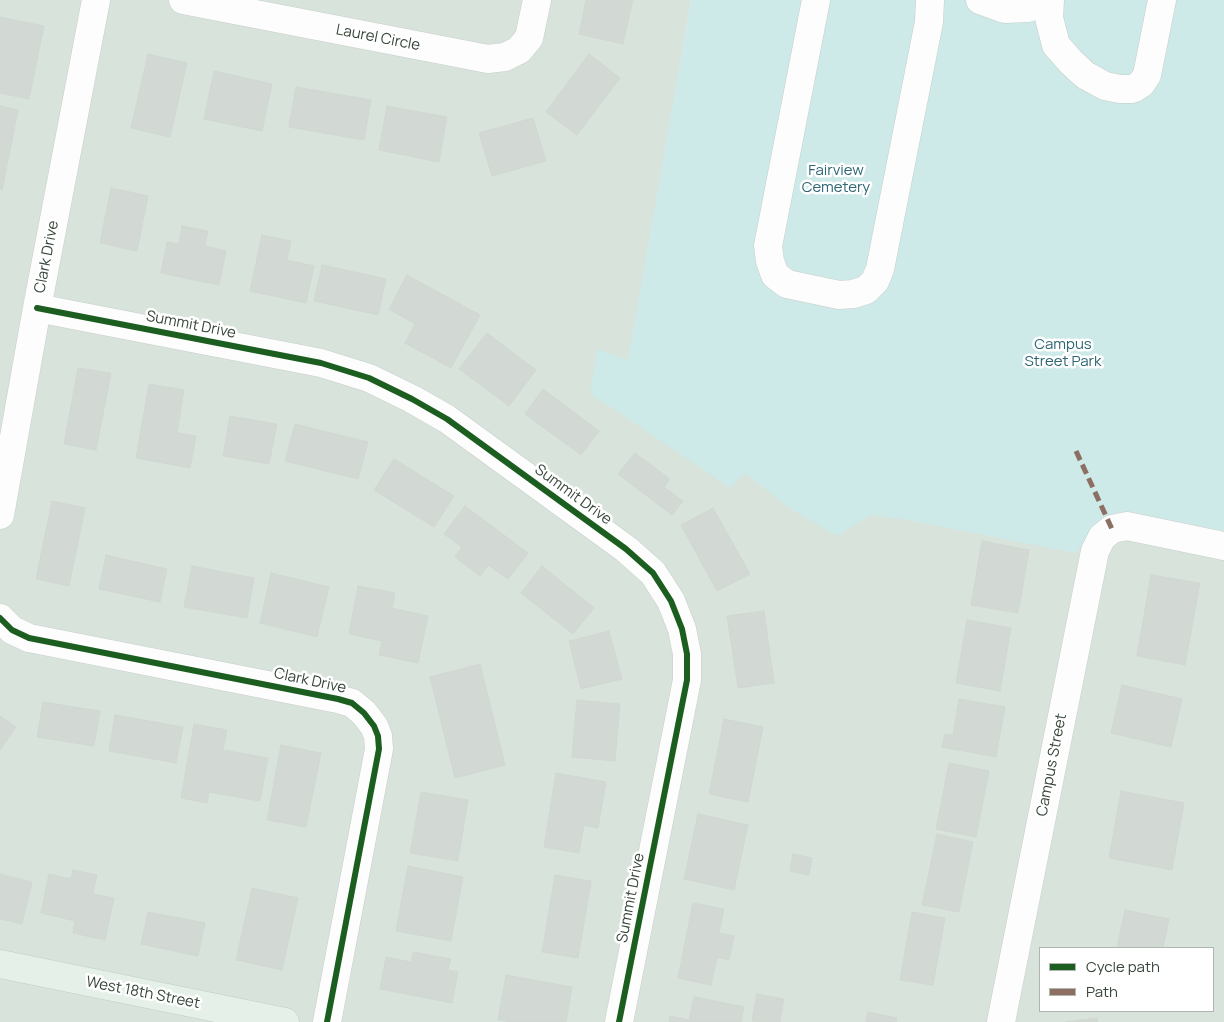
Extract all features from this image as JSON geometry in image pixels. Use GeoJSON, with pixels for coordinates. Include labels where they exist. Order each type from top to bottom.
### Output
{"type":"FeatureCollection","features":[{"type":"Feature","properties":{"kind":"main road","name":"West 18th Street"},"geometry":{"type":"LineString","coordinates":[[0,964],[285,1022]]}},
{"type":"Feature","properties":{"kind":"street","name":"Clark Drive"},"geometry":{"type":"LineString","coordinates":[[0,515],[37,308],[96,0]]}},
{"type":"Feature","properties":{"kind":"street","name":"Laurel Circle"},"geometry":{"type":"LineString","coordinates":[[183,0],[488,59],[505,57],[512,54],[519,50],[529,38],[537,0]]}},
{"type":"Feature","properties":{"kind":"street"},"geometry":{"type":"LineString","coordinates":[[816,0],[768,246],[775,276],[787,284],[839,295],[853,294],[866,290],[875,281],[880,269],[929,22],[930,0]]}},
{"type":"Feature","properties":{"kind":"street"},"geometry":{"type":"LineString","coordinates":[[980,0],[1024,20],[1056,45],[1086,75],[1105,86],[1120,89],[1134,89],[1141,84],[1147,75],[1162,0]]}},
{"type":"Feature","properties":{"kind":"street"},"geometry":{"type":"LineString","coordinates":[[1005,10],[1026,8],[1040,4],[1043,0]]}},
{"type":"Feature","properties":{"kind":"street"},"geometry":{"type":"LineString","coordinates":[[1050,0],[1049,18],[1056,45]]}},
{"type":"Feature","properties":{"kind":"street","name":"Summit Drive"},"geometry":{"type":"LineString","coordinates":[[37,308],[321,363],[369,378],[447,419],[626,549],[653,572],[671,601],[682,629],[687,654],[687,680],[619,1022]]}},
{"type":"Feature","properties":{"kind":"street","name":"Campus Street"},"geometry":{"type":"LineString","coordinates":[[1001,1022],[1095,551],[1102,537],[1112,529],[1127,526],[1224,546]]}},
{"type":"Feature","properties":{"kind":"street","name":"Clark Drive"},"geometry":{"type":"LineString","coordinates":[[0,618],[12,630],[28,638],[338,698],[352,704],[364,713],[374,726],[378,736],[379,748],[327,1022]]}},
{"type":"Feature","properties":{"kind":"shaded area"},"geometry":{"type":"Polygon","coordinates":[[[0,0],[691,0],[625,380],[1087,531],[1120,511],[1224,531],[1224,1022],[0,1022],[0,0]]]}},
{"type":"Feature","properties":{"kind":"green space"},"geometry":{"type":"Polygon","coordinates":[[[691,0],[1224,0],[1224,531],[1120,511],[1102,522],[1076,553],[908,520],[871,515],[837,536],[785,505],[745,473],[730,488],[590,394],[597,349],[628,360],[691,0]]]}},
{"type":"Feature","properties":{"kind":"building"},"geometry":{"type":"Polygon","coordinates":[[[586,0],[633,0],[623,44],[579,34],[586,0]]]}},
{"type":"Feature","properties":{"kind":"building"},"geometry":{"type":"Polygon","coordinates":[[[0,17],[44,26],[29,99],[0,93],[0,17]]]}},
{"type":"Feature","properties":{"kind":"building"},"geometry":{"type":"Polygon","coordinates":[[[148,54],[187,63],[170,137],[131,128],[148,54]]]}},
{"type":"Feature","properties":{"kind":"building"},"geometry":{"type":"Polygon","coordinates":[[[589,54],[620,78],[577,135],[546,112],[589,54]]]}},
{"type":"Feature","properties":{"kind":"building"},"geometry":{"type":"Polygon","coordinates":[[[214,71],[272,84],[262,131],[204,119],[214,71]]]}},
{"type":"Feature","properties":{"kind":"building"},"geometry":{"type":"Polygon","coordinates":[[[296,87],[371,100],[364,140],[289,127],[296,87]]]}},
{"type":"Feature","properties":{"kind":"building"},"geometry":{"type":"Polygon","coordinates":[[[0,106],[18,110],[2,190],[0,189],[0,106]]]}},
{"type":"Feature","properties":{"kind":"building"},"geometry":{"type":"Polygon","coordinates":[[[387,106],[447,117],[439,162],[379,150],[387,106]]]}},
{"type":"Feature","properties":{"kind":"building"},"geometry":{"type":"Polygon","coordinates":[[[533,118],[546,161],[492,176],[479,133],[533,118]]]}},
{"type":"Feature","properties":{"kind":"building"},"geometry":{"type":"Polygon","coordinates":[[[111,188],[148,196],[137,251],[100,243],[111,188]]]}},
{"type":"Feature","properties":{"kind":"building"},"geometry":{"type":"Polygon","coordinates":[[[182,226],[208,231],[205,246],[226,251],[219,285],[161,273],[167,242],[179,244],[182,226]]]}},
{"type":"Feature","properties":{"kind":"building"},"geometry":{"type":"Polygon","coordinates":[[[262,235],[291,241],[287,260],[314,266],[306,303],[250,291],[262,235]]]}},
{"type":"Feature","properties":{"kind":"building"},"geometry":{"type":"Polygon","coordinates":[[[322,265],[386,279],[378,315],[314,301],[322,265]]]}},
{"type":"Feature","properties":{"kind":"building"},"geometry":{"type":"Polygon","coordinates":[[[407,275],[480,315],[451,368],[405,343],[415,324],[389,309],[407,275]]]}},
{"type":"Feature","properties":{"kind":"building"},"geometry":{"type":"Polygon","coordinates":[[[487,333],[536,370],[509,406],[459,369],[487,333]]]}},
{"type":"Feature","properties":{"kind":"building"},"geometry":{"type":"Polygon","coordinates":[[[78,368],[111,373],[96,450],[64,444],[78,368]]]}},
{"type":"Feature","properties":{"kind":"building"},"geometry":{"type":"Polygon","coordinates":[[[149,384],[184,390],[177,433],[196,436],[190,468],[136,458],[149,384]]]}},
{"type":"Feature","properties":{"kind":"building"},"geometry":{"type":"Polygon","coordinates":[[[543,389],[599,431],[581,455],[525,414],[543,389]]]}},
{"type":"Feature","properties":{"kind":"building"},"geometry":{"type":"Polygon","coordinates":[[[230,416],[277,424],[269,464],[223,456],[230,416]]]}},
{"type":"Feature","properties":{"kind":"building"},"geometry":{"type":"Polygon","coordinates":[[[295,424],[368,442],[358,479],[285,461],[295,424]]]}},
{"type":"Feature","properties":{"kind":"building"},"geometry":{"type":"Polygon","coordinates":[[[635,453],[670,479],[664,487],[683,501],[672,515],[618,474],[635,453]]]}},
{"type":"Feature","properties":{"kind":"building"},"geometry":{"type":"Polygon","coordinates":[[[394,459],[454,496],[434,527],[374,490],[394,459]]]}},
{"type":"Feature","properties":{"kind":"building"},"geometry":{"type":"Polygon","coordinates":[[[52,501],[85,508],[69,586],[36,579],[52,501]]]}},
{"type":"Feature","properties":{"kind":"building"},"geometry":{"type":"Polygon","coordinates":[[[465,506],[528,553],[508,579],[488,565],[480,576],[455,557],[462,547],[444,534],[465,506]]]}},
{"type":"Feature","properties":{"kind":"building"},"geometry":{"type":"Polygon","coordinates":[[[713,508],[750,574],[717,591],[681,525],[713,508]]]}},
{"type":"Feature","properties":{"kind":"building"},"geometry":{"type":"Polygon","coordinates":[[[982,541],[1029,550],[1018,613],[971,605],[982,541]]]}},
{"type":"Feature","properties":{"kind":"building"},"geometry":{"type":"Polygon","coordinates":[[[106,555],[167,569],[160,602],[99,589],[106,555]]]}},
{"type":"Feature","properties":{"kind":"building"},"geometry":{"type":"Polygon","coordinates":[[[192,566],[254,578],[247,618],[184,607],[192,566]]]}},
{"type":"Feature","properties":{"kind":"building"},"geometry":{"type":"Polygon","coordinates":[[[542,566],[594,608],[573,634],[521,593],[542,566]]]}},
{"type":"Feature","properties":{"kind":"building"},"geometry":{"type":"Polygon","coordinates":[[[271,573],[329,587],[317,637],[260,623],[271,573]]]}},
{"type":"Feature","properties":{"kind":"building"},"geometry":{"type":"Polygon","coordinates":[[[1151,575],[1200,583],[1185,665],[1137,656],[1151,575]]]}},
{"type":"Feature","properties":{"kind":"building"},"geometry":{"type":"Polygon","coordinates":[[[358,586],[395,593],[392,608],[428,616],[418,663],[379,655],[382,641],[349,634],[358,586]]]}},
{"type":"Feature","properties":{"kind":"building"},"geometry":{"type":"Polygon","coordinates":[[[764,611],[774,683],[738,688],[727,616],[764,611]]]}},
{"type":"Feature","properties":{"kind":"building"},"geometry":{"type":"Polygon","coordinates":[[[967,620],[1011,628],[1000,691],[956,683],[967,620]]]}},
{"type":"Feature","properties":{"kind":"building"},"geometry":{"type":"Polygon","coordinates":[[[609,631],[622,679],[581,689],[569,641],[609,631]]]}},
{"type":"Feature","properties":{"kind":"building"},"geometry":{"type":"Polygon","coordinates":[[[480,664],[505,765],[455,778],[430,677],[480,664]]]}},
{"type":"Feature","properties":{"kind":"building"},"geometry":{"type":"Polygon","coordinates":[[[1122,685],[1182,699],[1171,747],[1111,733],[1122,685]]]}},
{"type":"Feature","properties":{"kind":"building"},"geometry":{"type":"Polygon","coordinates":[[[959,699],[1005,707],[996,757],[942,747],[945,734],[953,735],[959,699]]]}},
{"type":"Feature","properties":{"kind":"building"},"geometry":{"type":"Polygon","coordinates":[[[577,700],[620,704],[615,761],[572,757],[577,700]]]}},
{"type":"Feature","properties":{"kind":"building"},"geometry":{"type":"Polygon","coordinates":[[[43,702],[100,711],[94,746],[37,737],[43,702]]]}},
{"type":"Feature","properties":{"kind":"building"},"geometry":{"type":"Polygon","coordinates":[[[115,715],[183,727],[176,763],[109,751],[115,715]]]}},
{"type":"Feature","properties":{"kind":"building"},"geometry":{"type":"Polygon","coordinates":[[[0,716],[16,727],[0,750],[0,716]]]}},
{"type":"Feature","properties":{"kind":"building"},"geometry":{"type":"Polygon","coordinates":[[[724,719],[763,727],[748,802],[709,794],[724,719]]]}},
{"type":"Feature","properties":{"kind":"building"},"geometry":{"type":"Polygon","coordinates":[[[194,724],[227,730],[223,750],[268,758],[260,801],[209,792],[207,803],[181,798],[194,724]]]}},
{"type":"Feature","properties":{"kind":"building"},"geometry":{"type":"Polygon","coordinates":[[[281,745],[321,753],[306,827],[267,820],[281,745]]]}},
{"type":"Feature","properties":{"kind":"building"},"geometry":{"type":"Polygon","coordinates":[[[949,763],[989,771],[976,837],[936,829],[949,763]]]}},
{"type":"Feature","properties":{"kind":"building"},"geometry":{"type":"Polygon","coordinates":[[[556,773],[606,782],[598,828],[584,825],[579,853],[544,847],[556,773]]]}},
{"type":"Feature","properties":{"kind":"building"},"geometry":{"type":"Polygon","coordinates":[[[1121,791],[1184,803],[1172,870],[1109,858],[1121,791]]]}},
{"type":"Feature","properties":{"kind":"building"},"geometry":{"type":"Polygon","coordinates":[[[421,792],[468,800],[458,861],[410,853],[421,792]]]}},
{"type":"Feature","properties":{"kind":"building"},"geometry":{"type":"Polygon","coordinates":[[[698,814],[748,825],[734,890],[684,879],[698,814]]]}},
{"type":"Feature","properties":{"kind":"building"},"geometry":{"type":"Polygon","coordinates":[[[937,834],[973,842],[959,912],[922,905],[937,834]]]}},
{"type":"Feature","properties":{"kind":"building"},"geometry":{"type":"Polygon","coordinates":[[[793,854],[812,858],[809,875],[790,871],[793,854]]]}},
{"type":"Feature","properties":{"kind":"building"},"geometry":{"type":"Polygon","coordinates":[[[408,866],[463,877],[451,941],[396,931],[408,866]]]}},
{"type":"Feature","properties":{"kind":"building"},"geometry":{"type":"Polygon","coordinates":[[[73,870],[97,875],[93,894],[114,898],[105,940],[73,933],[75,921],[41,913],[49,874],[71,879],[73,870]]]}},
{"type":"Feature","properties":{"kind":"building"},"geometry":{"type":"Polygon","coordinates":[[[0,874],[32,882],[22,924],[0,919],[0,874]]]}},
{"type":"Feature","properties":{"kind":"building"},"geometry":{"type":"Polygon","coordinates":[[[555,875],[591,881],[578,958],[542,952],[555,875]]]}},
{"type":"Feature","properties":{"kind":"building"},"geometry":{"type":"Polygon","coordinates":[[[252,888],[298,898],[282,970],[236,960],[252,888]]]}},
{"type":"Feature","properties":{"kind":"building"},"geometry":{"type":"Polygon","coordinates":[[[693,903],[724,909],[719,933],[734,936],[729,960],[717,957],[711,985],[678,978],[693,903]]]}},
{"type":"Feature","properties":{"kind":"building"},"geometry":{"type":"Polygon","coordinates":[[[1125,910],[1169,919],[1163,947],[1117,947],[1125,910]]]}},
{"type":"Feature","properties":{"kind":"building"},"geometry":{"type":"Polygon","coordinates":[[[148,912],[205,923],[198,956],[141,944],[148,912]]]}},
{"type":"Feature","properties":{"kind":"building"},"geometry":{"type":"Polygon","coordinates":[[[912,912],[945,918],[933,985],[900,980],[912,912]]]}},
{"type":"Feature","properties":{"kind":"building"},"geometry":{"type":"Polygon","coordinates":[[[413,952],[451,959],[448,970],[458,972],[452,1003],[380,989],[386,957],[411,962],[413,952]]]}},
{"type":"Feature","properties":{"kind":"building"},"geometry":{"type":"Polygon","coordinates":[[[506,975],[572,987],[566,1022],[511,1022],[498,1020],[506,975]]]}},
{"type":"Feature","properties":{"kind":"building"},"geometry":{"type":"Polygon","coordinates":[[[757,994],[784,999],[780,1022],[752,1021],[757,994]]]}},
{"type":"Feature","properties":{"kind":"building"},"geometry":{"type":"Polygon","coordinates":[[[694,997],[744,1007],[741,1022],[669,1022],[670,1016],[689,1020],[694,997]]]}},
{"type":"Feature","properties":{"kind":"building"},"geometry":{"type":"Polygon","coordinates":[[[868,1012],[897,1018],[896,1022],[866,1022],[868,1012]]]}},
{"type":"Feature","properties":{"kind":"building"},"geometry":{"type":"Polygon","coordinates":[[[1097,1018],[1098,1022],[1065,1022],[1097,1018]]]}},
{"type":"Feature","properties":{"kind":"marked path"},"geometry":{"type":"LineString","coordinates":[[1076,451],[1112,529]]}},
{"type":"Feature","properties":{"kind":"cycle path"},"geometry":{"type":"LineString","coordinates":[[37,308],[321,363],[369,378],[447,419],[626,549],[653,573],[671,601],[682,629],[687,654],[687,680],[619,1022]]}},
{"type":"Feature","properties":{"kind":"cycle path"},"geometry":{"type":"LineString","coordinates":[[0,618],[12,630],[29,638],[338,699],[352,703],[364,713],[374,726],[378,736],[379,749],[327,1022]]}},
{"type":"Feature","properties":{"kind":"park label","name":"Fairview Cemetery"},"geometry":{"type":"Point","coordinates":[836,180]}},
{"type":"Feature","properties":{"kind":"park label","name":"Campus Street Park"},"geometry":{"type":"Point","coordinates":[1063,354]}}]}
